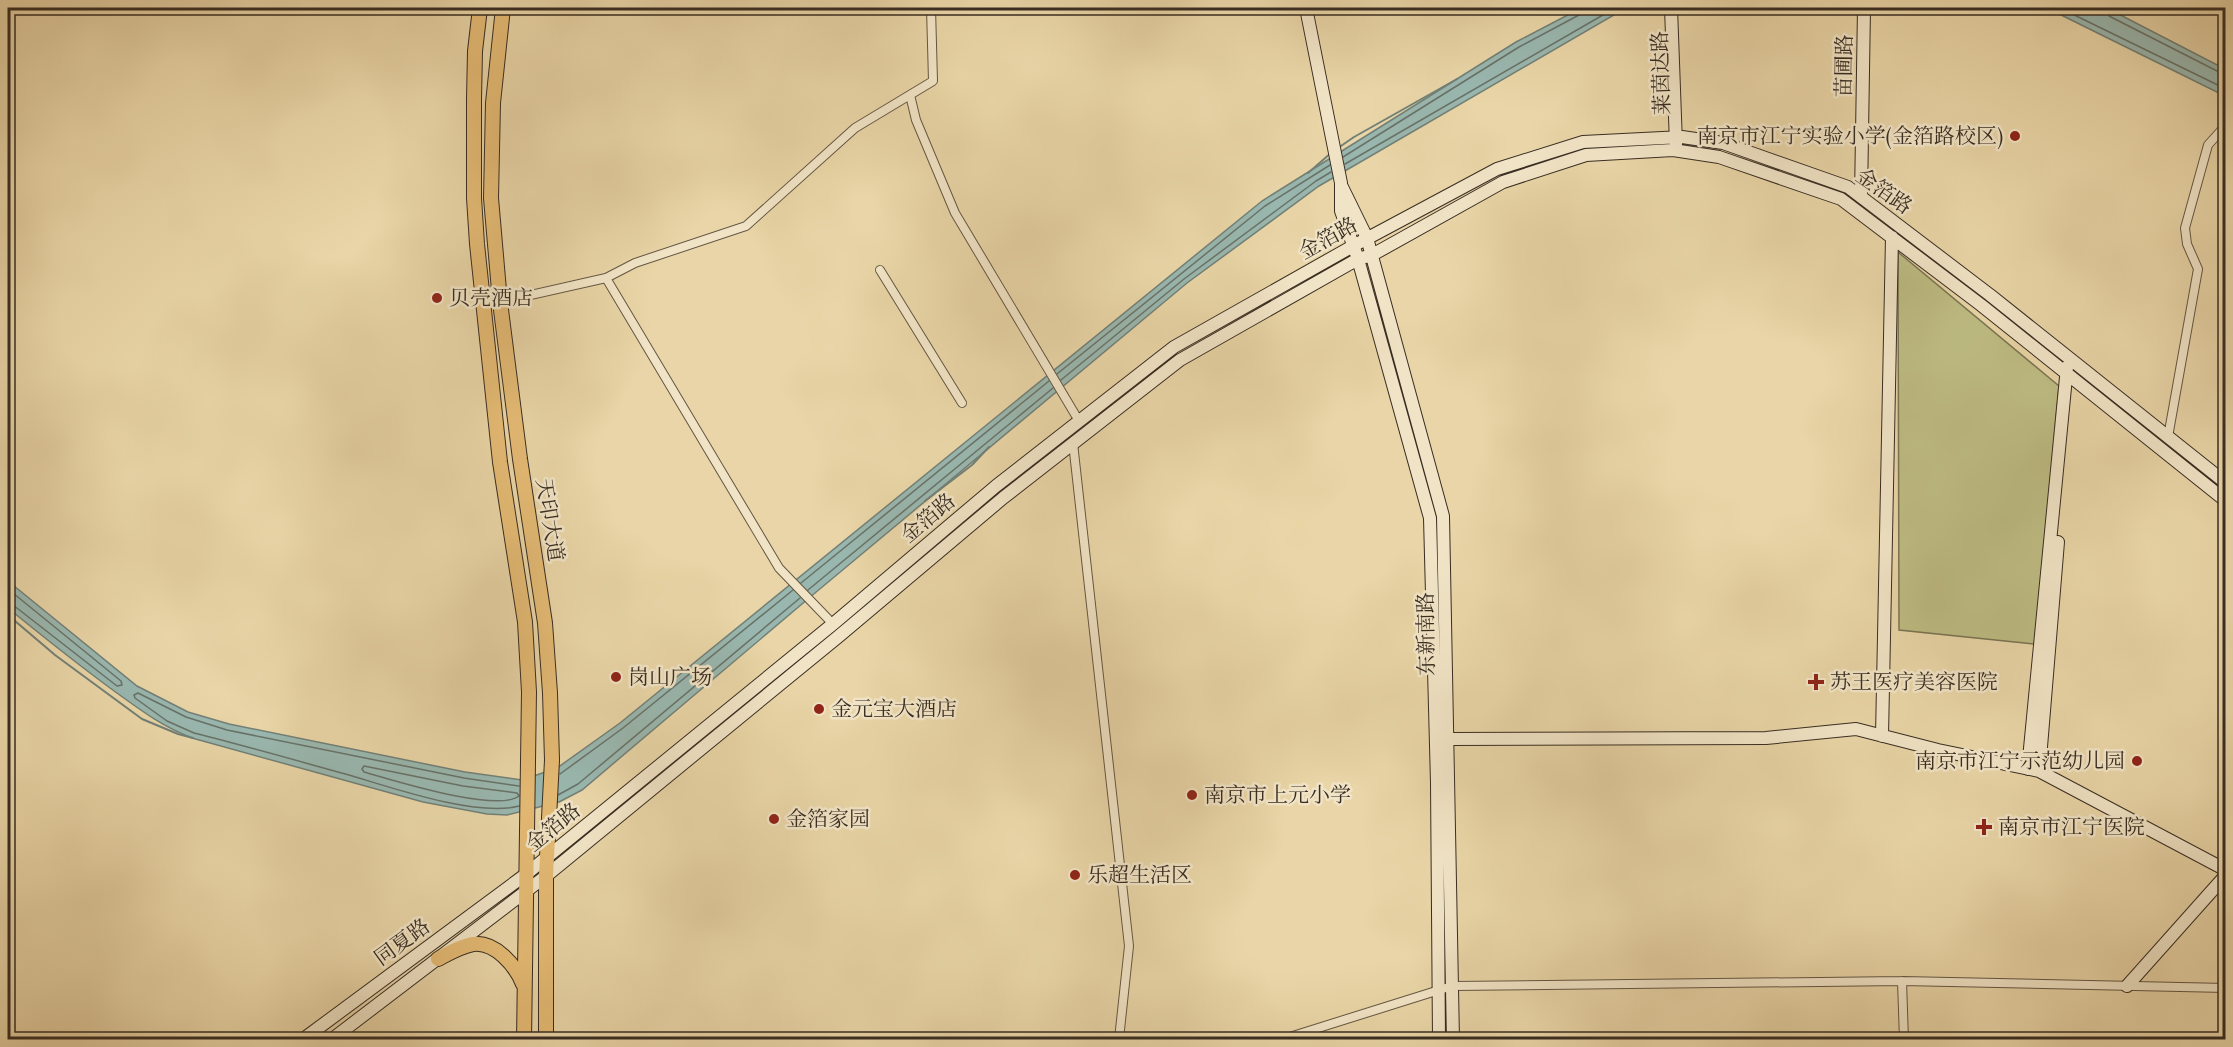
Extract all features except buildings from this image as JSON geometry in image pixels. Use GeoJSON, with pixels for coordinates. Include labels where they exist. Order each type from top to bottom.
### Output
{"type":"FeatureCollection","features":[{"type":"Feature","properties":{"kind":"main road","name":"天印大道"},"geometry":{"type":"LineString","coordinates":[[480,8],[475,51],[475,221],[500,462],[525,622],[529,692],[524,1040]]}},
{"type":"Feature","properties":{"kind":"main road","name":"天印大道"},"geometry":{"type":"LineString","coordinates":[[503,8],[493,103],[491,198],[500,302],[520,459],[545,623],[550,693],[552,760],[546,876],[546,1040]]}},
{"type":"Feature","properties":{"kind":"main road"},"geometry":{"type":"LineString","coordinates":[[1306,8],[1341,183]]}},
{"type":"Feature","properties":{"kind":"main road"},"geometry":{"type":"LineString","coordinates":[[1671,8],[1678,137],[1676,151]]}},
{"type":"Feature","properties":{"kind":"main road","name":"莱茵达路"},"geometry":{"type":"LineString","coordinates":[[1678,8],[1678,137]]}},
{"type":"Feature","properties":{"kind":"main road","name":"苗圃路"},"geometry":{"type":"LineString","coordinates":[[1861,197],[1864,8]]}},
{"type":"Feature","properties":{"kind":"main road","name":"金箔路"},"geometry":{"type":"LineString","coordinates":[[525,875],[833,624],[996,486],[1174,347],[1367,238],[1497,169],[1583,142],[1678,137],[1723,143],[1848,187],[1990,295],[2226,483]]}},
{"type":"Feature","properties":{"kind":"main road","name":"金箔路"},"geometry":{"type":"LineString","coordinates":[[546,876],[839,636],[1002,498],[1180,360],[1358,259],[1372,255],[1503,182],[1586,155],[1676,151],[1719,157],[1841,199],[2226,501]]}},
{"type":"Feature","properties":{"kind":"main road","name":"东新南路"},"geometry":{"type":"LineString","coordinates":[[1341,183],[1367,238],[1443,516],[1453,1040]]}},
{"type":"Feature","properties":{"kind":"main road","name":"东新南路"},"geometry":{"type":"LineString","coordinates":[[1341,183],[1341,211],[1358,259],[1430,518],[1437,783],[1439,1040]]}},
{"type":"Feature","properties":{"kind":"main road"},"geometry":{"type":"LineString","coordinates":[[1882,736],[1892,237]]}},
{"type":"Feature","properties":{"kind":"main road"},"geometry":{"type":"LineString","coordinates":[[2033,770],[2071,360]]}},
{"type":"Feature","properties":{"kind":"main road"},"geometry":{"type":"LineString","coordinates":[[1448,739],[1766,738],[1856,729],[1938,750],[2033,770],[2226,870]]}},
{"type":"Feature","properties":{"kind":"main road","name":"同夏路"},"geometry":{"type":"LineString","coordinates":[[302,1040],[525,875]]}},
{"type":"Feature","properties":{"kind":"main road"},"geometry":{"type":"LineString","coordinates":[[2127,986],[2226,875]]}},
{"type":"Feature","properties":{"kind":"main road","name":"同夏路"},"geometry":{"type":"LineString","coordinates":[[331,1040],[546,876]]}},
{"type":"Feature","properties":{"kind":"main road"},"geometry":{"type":"LineString","coordinates":[[438,959],[460,948],[482,944],[492,948],[512,964],[524,986]]}},
{"type":"Feature","properties":{"kind":"street"},"geometry":{"type":"LineString","coordinates":[[500,302],[606,278],[635,263],[746,226],[855,128],[933,81],[931,8]]}},
{"type":"Feature","properties":{"kind":"street"},"geometry":{"type":"LineString","coordinates":[[910,95],[916,120],[955,213],[1079,421]]}},
{"type":"Feature","properties":{"kind":"street"},"geometry":{"type":"LineString","coordinates":[[2168,437],[2198,269],[2187,244],[2185,228],[2208,145],[2226,125]]}},
{"type":"Feature","properties":{"kind":"street"},"geometry":{"type":"LineString","coordinates":[[880,270],[962,403]]}},
{"type":"Feature","properties":{"kind":"street"},"geometry":{"type":"LineString","coordinates":[[606,278],[779,568],[833,624]]}},
{"type":"Feature","properties":{"kind":"street"},"geometry":{"type":"LineString","coordinates":[[1073,443],[1129,946],[1120,1039]]}},
{"type":"Feature","properties":{"kind":"street"},"geometry":{"type":"LineString","coordinates":[[1280,1040],[1452,986],[1902,981],[2226,988]]}},
{"type":"Feature","properties":{"kind":"street"},"geometry":{"type":"LineString","coordinates":[[1902,981],[1904,1040]]}},
{"type":"Feature","properties":{"kind":"shaded area"},"geometry":{"type":"Polygon","coordinates":[[[1898,252],[2059,386],[2035,644],[1899,630],[1898,252]]]}},
{"type":"Feature","properties":{"kind":"water"},"geometry":{"type":"Polygon","coordinates":[[[1581,8],[1626,8],[1319,186],[1187,283],[582,790],[559,802],[507,815],[487,814],[423,802],[192,738],[169,728],[140,709],[8,608],[8,581],[137,686],[188,712],[229,724],[465,772],[522,780],[557,768],[620,723],[1262,201],[1516,42],[1581,8]]]}},
{"type":"Feature","properties":{"kind":"water"},"geometry":{"type":"Polygon","coordinates":[[[2047,8],[2107,8],[2225,69],[2225,96],[2047,8]]]}},
{"type":"Feature","properties":{"kind":"waterway"},"geometry":{"type":"LineString","coordinates":[[1338,148],[1457,79]]}},
{"type":"Feature","properties":{"kind":"waterway"},"geometry":{"type":"LineString","coordinates":[[1308,173],[1331,153]]}},
{"type":"Feature","properties":{"kind":"waterway"},"geometry":{"type":"LineString","coordinates":[[925,501],[972,465],[989,447]]}},
{"type":"Feature","properties":{"kind":"waterway"},"geometry":{"type":"LineString","coordinates":[[8,615],[55,655],[142,719],[193,738]]}},
{"type":"Feature","properties":{"kind":"place","name":"南京市江宁实验小学(金箔路校区)"},"geometry":{"type":"Point","coordinates":[2015,136]}},
{"type":"Feature","properties":{"kind":"place","name":"贝壳酒店"},"geometry":{"type":"Point","coordinates":[437,298]}},
{"type":"Feature","properties":{"kind":"place","name":"岗山广场"},"geometry":{"type":"Point","coordinates":[616,677]}},
{"type":"Feature","properties":{"kind":"place","name":"苏王医疗美容医院"},"geometry":{"type":"Point","coordinates":[1816,682]}},
{"type":"Feature","properties":{"kind":"place","name":"金元宝大酒店"},"geometry":{"type":"Point","coordinates":[819,709]}},
{"type":"Feature","properties":{"kind":"place","name":"南京市江宁示范幼儿园"},"geometry":{"type":"Point","coordinates":[2137,761]}},
{"type":"Feature","properties":{"kind":"place","name":"南京市上元小学"},"geometry":{"type":"Point","coordinates":[1192,795]}},
{"type":"Feature","properties":{"kind":"place","name":"金箔家园"},"geometry":{"type":"Point","coordinates":[774,819]}},
{"type":"Feature","properties":{"kind":"place","name":"南京市江宁医院"},"geometry":{"type":"Point","coordinates":[1984,827]}},
{"type":"Feature","properties":{"kind":"place","name":"乐超生活区"},"geometry":{"type":"Point","coordinates":[1075,875]}}]}
